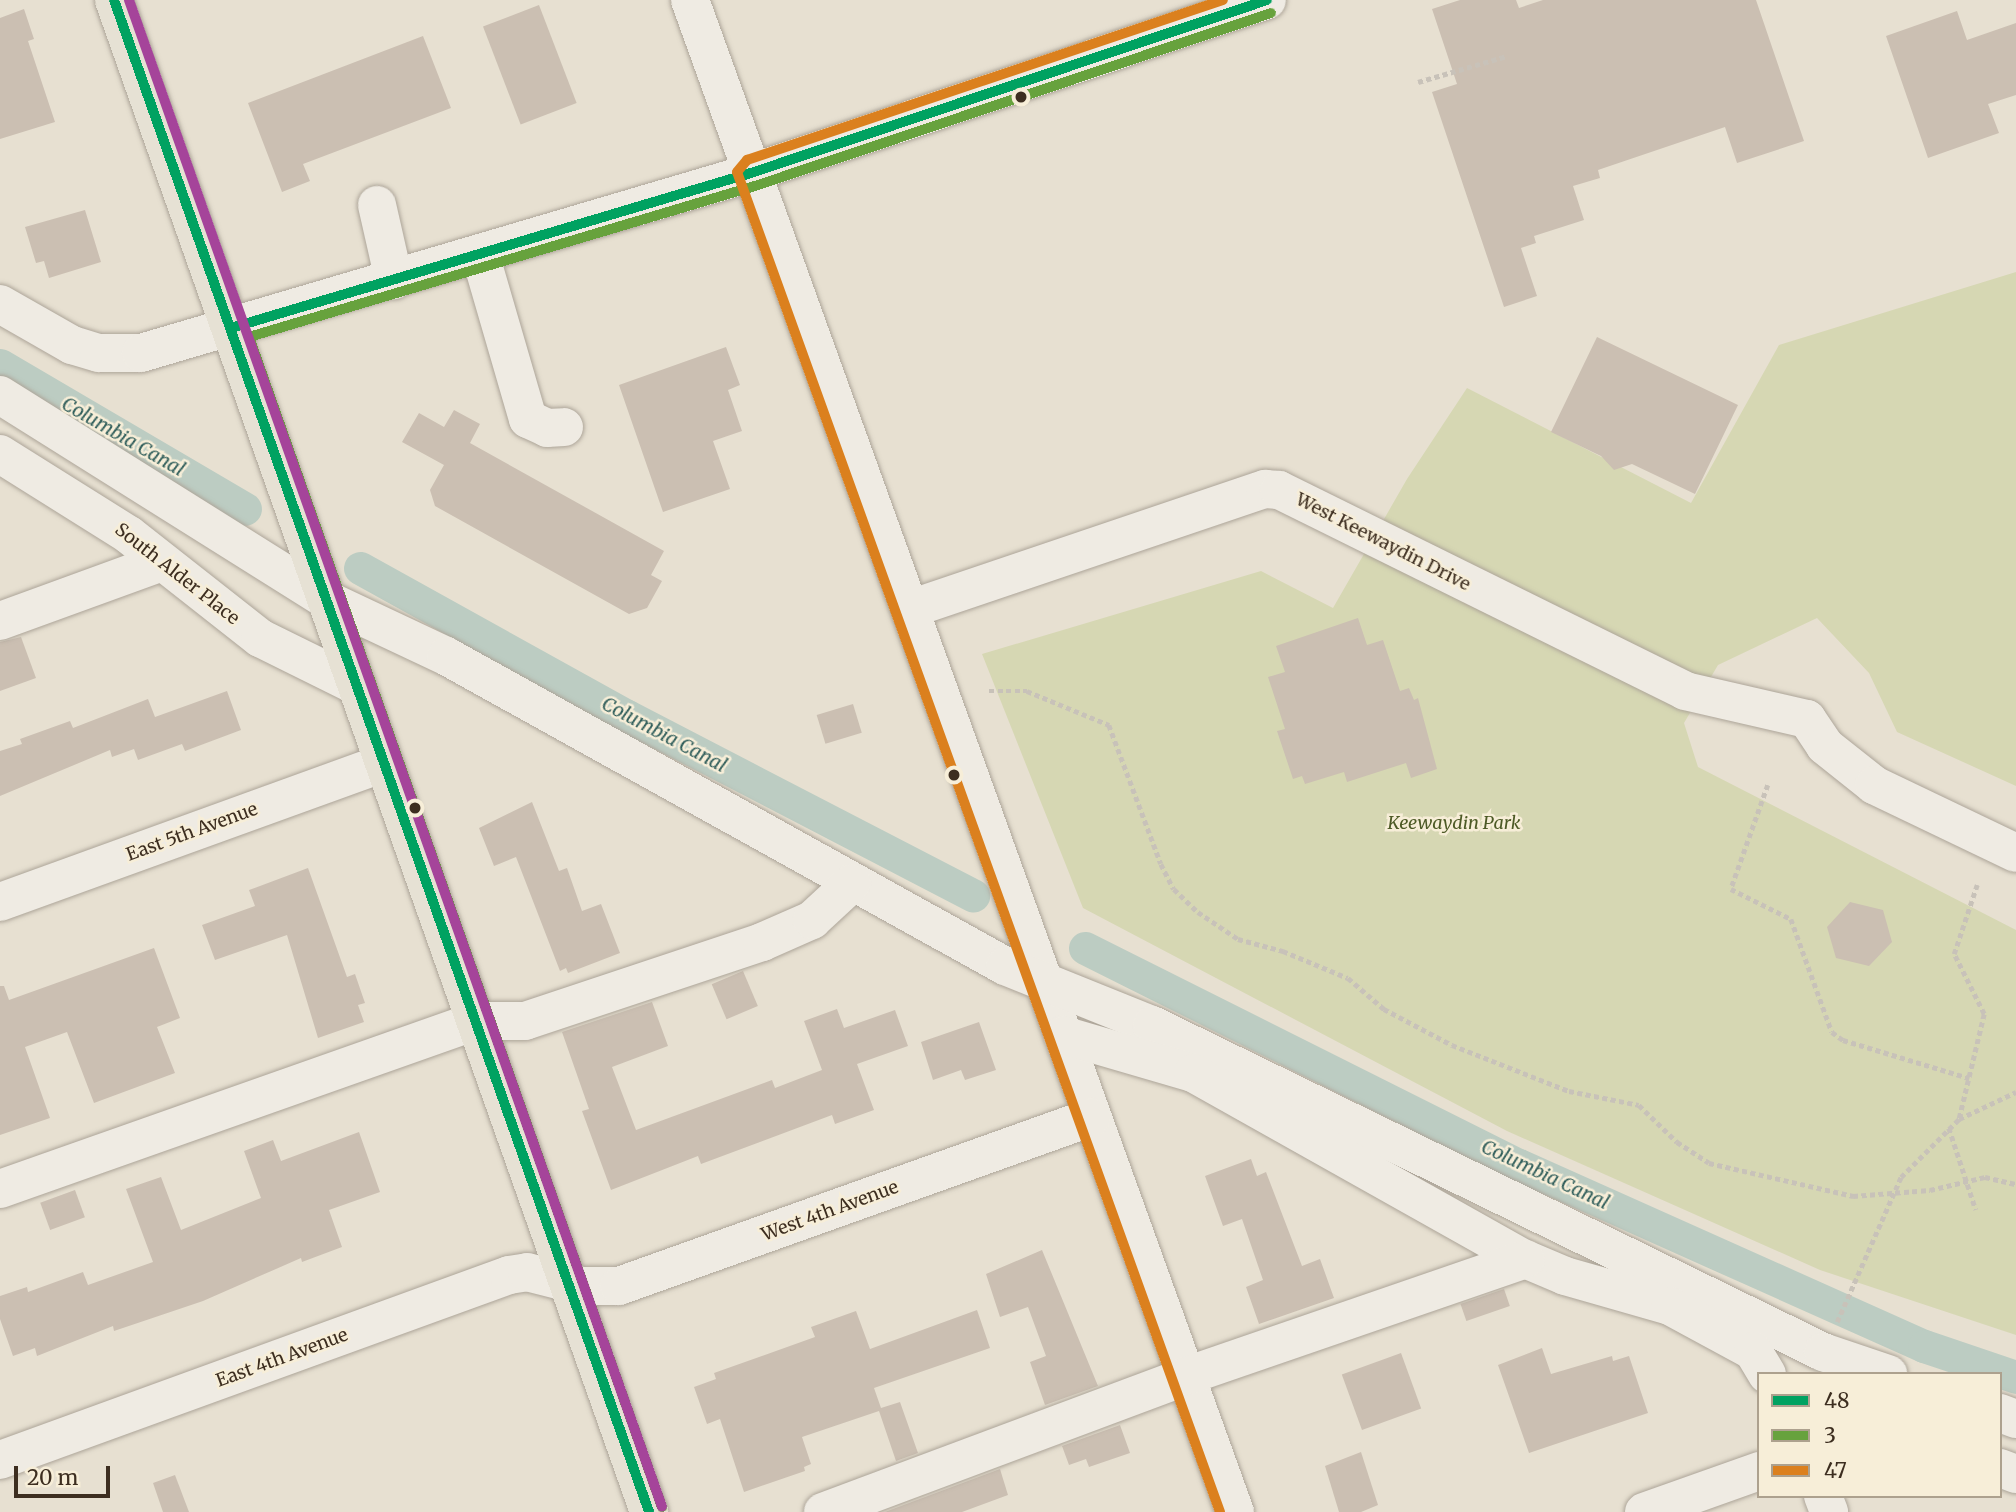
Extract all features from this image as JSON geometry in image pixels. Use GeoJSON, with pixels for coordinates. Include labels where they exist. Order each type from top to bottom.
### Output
{"type":"FeatureCollection","features":[{"type":"Feature","properties":{"kind":"main road"},"geometry":{"type":"LineString","coordinates":[[114,0],[649,1512]]}},
{"type":"Feature","properties":{"kind":"street"},"geometry":{"type":"LineString","coordinates":[[690,0],[1235,1512]]}},
{"type":"Feature","properties":{"kind":"street"},"geometry":{"type":"LineString","coordinates":[[0,304],[72,345],[110,354],[141,353],[751,173],[1267,0]]}},
{"type":"Feature","properties":{"kind":"street"},"geometry":{"type":"LineString","coordinates":[[377,205],[394,279]]}},
{"type":"Feature","properties":{"kind":"street"},"geometry":{"type":"LineString","coordinates":[[480,254],[528,419],[547,428],[564,426]]}},
{"type":"Feature","properties":{"kind":"street"},"geometry":{"type":"LineString","coordinates":[[0,396],[327,600],[446,656],[1005,966],[1152,1026],[1823,1352],[1882,1372]]}},
{"type":"Feature","properties":{"kind":"street","name":"South Alder Place"},"geometry":{"type":"LineString","coordinates":[[0,454],[86,506],[260,638],[357,686]]}},
{"type":"Feature","properties":{"kind":"street","name":"West Keewaydin Drive"},"geometry":{"type":"LineString","coordinates":[[910,609],[1265,489],[1279,490],[1685,691],[1807,719],[1825,746],[1874,785],[2016,853]]}},
{"type":"Feature","properties":{"kind":"street"},"geometry":{"type":"LineString","coordinates":[[0,621],[162,562]]}},
{"type":"Feature","properties":{"kind":"street","name":"East 5th Avenue"},"geometry":{"type":"LineString","coordinates":[[0,902],[384,763]]}},
{"type":"Feature","properties":{"kind":"street"},"geometry":{"type":"LineString","coordinates":[[0,1189],[476,1021],[525,1021],[762,942],[812,920],[852,883]]}},
{"type":"Feature","properties":{"kind":"street"},"geometry":{"type":"LineString","coordinates":[[1063,1035],[1193,1073],[1525,1259],[1565,1276],[1670,1306],[1753,1351],[1766,1372]]}},
{"type":"Feature","properties":{"kind":"street","name":"West 4th Avenue"},"geometry":{"type":"LineString","coordinates":[[567,1280],[599,1289],[619,1286],[1093,1117]]}},
{"type":"Feature","properties":{"kind":"street"},"geometry":{"type":"LineString","coordinates":[[823,1512],[1186,1376],[1525,1259]]}},
{"type":"Feature","properties":{"kind":"street","name":"East 4th Avenue"},"geometry":{"type":"LineString","coordinates":[[0,1460],[509,1275],[527,1272],[567,1280]]}},
{"type":"Feature","properties":{"kind":"street"},"geometry":{"type":"LineString","coordinates":[[1644,1512],[1757,1472]]}},
{"type":"Feature","properties":{"kind":"path"},"geometry":{"type":"LineString","coordinates":[[1418,82],[1507,56]]}},
{"type":"Feature","properties":{"kind":"path"},"geometry":{"type":"LineString","coordinates":[[989,691],[1027,691],[1109,725],[1174,890],[1198,912],[1238,939],[1283,951],[1348,978],[1384,1009],[1452,1045],[1569,1090],[1639,1105],[1677,1142],[1709,1163],[1853,1196],[1930,1190],[1963,1179],[1986,1177],[2016,1184]]}},
{"type":"Feature","properties":{"kind":"path"},"geometry":{"type":"LineString","coordinates":[[1768,785],[1731,889],[1791,919],[1832,1032],[1843,1040],[1969,1078]]}},
{"type":"Feature","properties":{"kind":"path"},"geometry":{"type":"LineString","coordinates":[[1959,1119],[1984,1014],[1954,954],[1977,885]]}},
{"type":"Feature","properties":{"kind":"path"},"geometry":{"type":"LineString","coordinates":[[1834,1328],[1901,1177],[1959,1119],[2016,1092]]}},
{"type":"Feature","properties":{"kind":"path"},"geometry":{"type":"LineString","coordinates":[[1949,1128],[1963,1179],[1976,1210]]}},
{"type":"Feature","properties":{"kind":"green space","name":"Keewaydin Park"},"geometry":{"type":"Polygon","coordinates":[[[2016,272],[2016,786],[1897,732],[1869,673],[1817,618],[1718,665],[1684,723],[1698,767],[2016,930],[2016,1335],[1820,1270],[1507,1131],[1083,908],[982,654],[1261,571],[1333,608],[1407,479],[1467,388],[1691,503],[1779,345],[2016,272]]]}},
{"type":"Feature","properties":{"kind":"building"},"geometry":{"type":"Polygon","coordinates":[[[1460,0],[1516,0],[1519,8],[1543,0],[1756,0],[1804,141],[1737,163],[1725,127],[1598,170],[1600,178],[1573,186],[1584,220],[1534,236],[1536,243],[1521,248],[1537,296],[1504,307],[1432,92],[1457,84],[1432,9],[1460,0]]]}},
{"type":"Feature","properties":{"kind":"building"},"geometry":{"type":"Polygon","coordinates":[[[539,5],[577,103],[521,125],[483,27],[539,5]]]}},
{"type":"Feature","properties":{"kind":"building"},"geometry":{"type":"Polygon","coordinates":[[[24,9],[34,39],[28,41],[55,122],[0,139],[0,18],[24,9]]]}},
{"type":"Feature","properties":{"kind":"building"},"geometry":{"type":"Polygon","coordinates":[[[1957,11],[1967,40],[2016,23],[2016,95],[1988,104],[1999,133],[1928,158],[1886,36],[1957,11]]]}},
{"type":"Feature","properties":{"kind":"building"},"geometry":{"type":"Polygon","coordinates":[[[423,36],[451,108],[303,164],[310,181],[282,192],[248,103],[423,36]]]}},
{"type":"Feature","properties":{"kind":"building"},"geometry":{"type":"Polygon","coordinates":[[[85,210],[101,262],[49,278],[44,261],[36,263],[25,227],[85,210]]]}},
{"type":"Feature","properties":{"kind":"building"},"geometry":{"type":"Polygon","coordinates":[[[1597,337],[1738,405],[1695,494],[1632,464],[1614,470],[1601,456],[1551,432],[1597,337]]]}},
{"type":"Feature","properties":{"kind":"building"},"geometry":{"type":"Polygon","coordinates":[[[726,347],[740,385],[728,390],[742,431],[713,441],[730,489],[663,512],[619,385],[726,347]]]}},
{"type":"Feature","properties":{"kind":"building"},"geometry":{"type":"Polygon","coordinates":[[[454,410],[480,424],[470,443],[664,551],[651,575],[662,581],[647,608],[629,614],[435,506],[430,490],[444,465],[402,442],[419,413],[444,427],[454,410]]]}},
{"type":"Feature","properties":{"kind":"building"},"geometry":{"type":"Polygon","coordinates":[[[1358,618],[1367,645],[1383,640],[1400,691],[1409,688],[1414,700],[1418,698],[1437,769],[1411,778],[1406,763],[1347,782],[1344,772],[1305,784],[1302,776],[1293,779],[1277,731],[1285,729],[1268,677],[1285,672],[1276,646],[1358,618]]]}},
{"type":"Feature","properties":{"kind":"building"},"geometry":{"type":"Polygon","coordinates":[[[21,637],[36,678],[0,691],[0,642],[21,637]]]}},
{"type":"Feature","properties":{"kind":"building"},"geometry":{"type":"Polygon","coordinates":[[[227,691],[241,730],[185,751],[182,744],[138,760],[134,749],[112,757],[110,750],[0,796],[0,751],[22,744],[20,739],[70,721],[73,728],[148,699],[155,717],[227,691]]]}},
{"type":"Feature","properties":{"kind":"building"},"geometry":{"type":"Polygon","coordinates":[[[853,704],[862,733],[825,744],[817,715],[853,704]]]}},
{"type":"Feature","properties":{"kind":"building"},"geometry":{"type":"Polygon","coordinates":[[[532,802],[559,871],[567,868],[582,911],[601,904],[620,953],[568,973],[566,968],[560,971],[516,857],[494,866],[479,828],[532,802]]]}},
{"type":"Feature","properties":{"kind":"building"},"geometry":{"type":"Polygon","coordinates":[[[308,868],[347,977],[355,974],[365,1003],[358,1005],[364,1022],[318,1038],[287,935],[215,960],[202,925],[255,906],[249,890],[308,868]]]}},
{"type":"Feature","properties":{"kind":"building"},"geometry":{"type":"Polygon","coordinates":[[[1850,902],[1883,910],[1892,942],[1869,966],[1836,958],[1827,927],[1850,902]]]}},
{"type":"Feature","properties":{"kind":"building"},"geometry":{"type":"Polygon","coordinates":[[[154,948],[180,1018],[157,1027],[175,1073],[94,1103],[67,1032],[25,1047],[50,1118],[0,1135],[0,986],[4,986],[9,1000],[154,948]]]}},
{"type":"Feature","properties":{"kind":"building"},"geometry":{"type":"Polygon","coordinates":[[[743,971],[758,1006],[727,1019],[712,984],[743,971]]]}},
{"type":"Feature","properties":{"kind":"building"},"geometry":{"type":"Polygon","coordinates":[[[652,1002],[668,1046],[612,1067],[636,1130],[772,1080],[775,1088],[822,1070],[804,1021],[837,1009],[844,1028],[895,1010],[908,1046],[857,1064],[874,1110],[835,1124],[832,1115],[701,1164],[698,1156],[611,1190],[582,1111],[589,1109],[562,1032],[652,1002]]]}},
{"type":"Feature","properties":{"kind":"building"},"geometry":{"type":"Polygon","coordinates":[[[979,1022],[996,1070],[965,1080],[961,1070],[933,1080],[921,1042],[979,1022]]]}},
{"type":"Feature","properties":{"kind":"building"},"geometry":{"type":"Polygon","coordinates":[[[359,1132],[380,1192],[329,1210],[342,1247],[302,1262],[301,1258],[203,1301],[114,1331],[113,1326],[37,1356],[35,1348],[13,1356],[0,1319],[0,1296],[27,1287],[28,1292],[83,1272],[88,1285],[153,1262],[126,1189],[161,1177],[181,1230],[261,1198],[244,1151],[273,1140],[281,1161],[359,1132]]]}},
{"type":"Feature","properties":{"kind":"building"},"geometry":{"type":"Polygon","coordinates":[[[1251,1159],[1257,1176],[1266,1172],[1302,1266],[1320,1259],[1334,1298],[1259,1324],[1246,1287],[1263,1280],[1242,1219],[1223,1226],[1205,1176],[1251,1159]]]}},
{"type":"Feature","properties":{"kind":"building"},"geometry":{"type":"Polygon","coordinates":[[[75,1190],[85,1217],[50,1230],[40,1203],[75,1190]]]}},
{"type":"Feature","properties":{"kind":"building"},"geometry":{"type":"Polygon","coordinates":[[[1042,1250],[1098,1386],[1045,1405],[1030,1362],[1046,1356],[1028,1307],[1000,1317],[986,1274],[1042,1250]]]}},
{"type":"Feature","properties":{"kind":"building"},"geometry":{"type":"Polygon","coordinates":[[[1504,1289],[1510,1306],[1466,1321],[1461,1304],[1504,1289]]]}},
{"type":"Feature","properties":{"kind":"building"},"geometry":{"type":"Polygon","coordinates":[[[977,1310],[990,1348],[874,1388],[881,1408],[900,1402],[918,1453],[896,1461],[879,1411],[802,1437],[811,1464],[804,1467],[805,1471],[744,1492],[720,1419],[707,1424],[694,1387],[716,1379],[714,1373],[815,1337],[811,1327],[856,1311],[870,1349],[977,1310]]]}},
{"type":"Feature","properties":{"kind":"building"},"geometry":{"type":"Polygon","coordinates":[[[1542,1348],[1551,1374],[1612,1356],[1613,1361],[1629,1356],[1648,1413],[1529,1453],[1498,1365],[1542,1348]]]}},
{"type":"Feature","properties":{"kind":"building"},"geometry":{"type":"Polygon","coordinates":[[[1401,1353],[1421,1408],[1362,1430],[1342,1375],[1401,1353]]]}},
{"type":"Feature","properties":{"kind":"building"},"geometry":{"type":"Polygon","coordinates":[[[1120,1425],[1130,1453],[1089,1467],[1086,1459],[1069,1465],[1062,1446],[1120,1425]]]}},
{"type":"Feature","properties":{"kind":"building"},"geometry":{"type":"Polygon","coordinates":[[[1361,1452],[1378,1505],[1361,1512],[1339,1512],[1325,1466],[1361,1452]]]}},
{"type":"Feature","properties":{"kind":"building"},"geometry":{"type":"Polygon","coordinates":[[[1000,1469],[1008,1495],[962,1512],[885,1512],[1000,1469]]]}},
{"type":"Feature","properties":{"kind":"building"},"geometry":{"type":"Polygon","coordinates":[[[175,1475],[189,1512],[163,1512],[153,1483],[175,1475]]]}},
{"type":"Feature","properties":{"kind":"waterway","name":"Columbia Canal"},"geometry":{"type":"LineString","coordinates":[[0,365],[245,509]]}},
{"type":"Feature","properties":{"kind":"waterway","name":"Columbia Canal"},"geometry":{"type":"LineString","coordinates":[[360,568],[627,716],[973,895]]}},
{"type":"Feature","properties":{"kind":"waterway","name":"Columbia Canal"},"geometry":{"type":"LineString","coordinates":[[1085,948],[1519,1165],[1924,1346],[2001,1372]]}},
{"type":"Feature","properties":{"kind":"waterway","name":"Columbia Canal"},"geometry":{"type":"LineString","coordinates":[[2002,1372],[2016,1377]]}},
{"type":"Feature","properties":{"kind":"transit line","name":"48"},"geometry":{"type":"LineString","coordinates":[[114,0],[649,1512]]}},
{"type":"Feature","properties":{"kind":"transit line"},"geometry":{"type":"LineString","coordinates":[[129,0],[662,1507]]}},
{"type":"Feature","properties":{"kind":"transit line","name":"47"},"geometry":{"type":"LineString","coordinates":[[1220,1512],[737,172],[747,160],[1223,0]]}},
{"type":"Feature","properties":{"kind":"transit line","name":"48"},"geometry":{"type":"LineString","coordinates":[[231,328],[751,173],[1267,0]]}},
{"type":"Feature","properties":{"kind":"transit line","name":"3"},"geometry":{"type":"LineString","coordinates":[[662,1507],[249,337],[755,186],[1271,13]]}}]}
